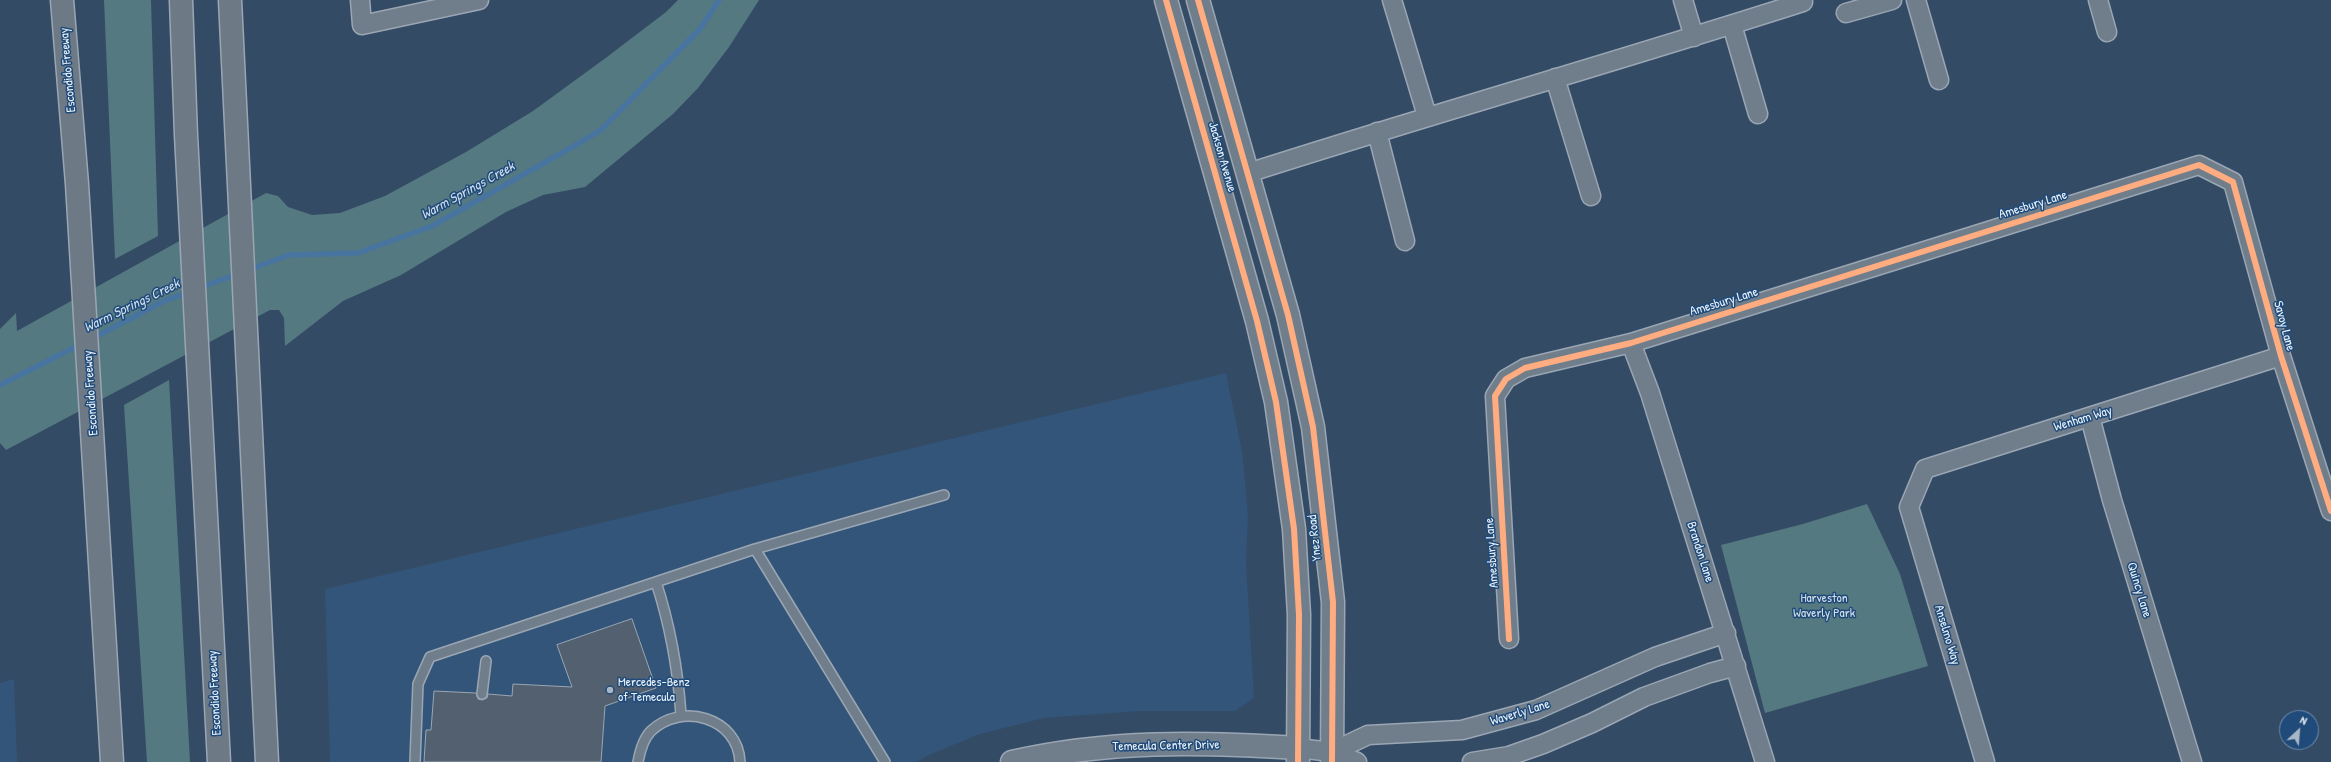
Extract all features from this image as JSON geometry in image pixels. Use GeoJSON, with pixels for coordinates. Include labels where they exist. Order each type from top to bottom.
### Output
{"type":"FeatureCollection","features":[{"type":"Feature","properties":{"kind":"highway","name":"Escondido Freeway"},"geometry":{"type":"LineString","coordinates":[[62,0],[77,184],[95,456],[112,762]]}},
{"type":"Feature","properties":{"kind":"highway"},"geometry":{"type":"LineString","coordinates":[[70,0],[77,184]]}},
{"type":"Feature","properties":{"kind":"highway","name":"Escondido Freeway"},"geometry":{"type":"LineString","coordinates":[[181,0],[186,134],[219,762]]}},
{"type":"Feature","properties":{"kind":"highway"},"geometry":{"type":"LineString","coordinates":[[230,0],[267,762]]}},
{"type":"Feature","properties":{"kind":"main road","name":"Jackson Avenue"},"geometry":{"type":"LineString","coordinates":[[1166,0],[1258,321]]}},
{"type":"Feature","properties":{"kind":"main road","name":"Jackson Avenue"},"geometry":{"type":"LineString","coordinates":[[1200,7],[1288,315]]}},
{"type":"Feature","properties":{"kind":"main road"},"geometry":{"type":"LineString","coordinates":[[1172,23],[1200,7]]}},
{"type":"Feature","properties":{"kind":"main road","name":"Ynez Road"},"geometry":{"type":"LineString","coordinates":[[1288,315],[1313,427],[1333,602],[1332,757]]}},
{"type":"Feature","properties":{"kind":"main road","name":"Ynez Road"},"geometry":{"type":"LineString","coordinates":[[1258,321],[1276,402],[1294,529],[1299,615],[1298,755]]}},
{"type":"Feature","properties":{"kind":"main road","name":"Temecula Center Drive"},"geometry":{"type":"LineString","coordinates":[[1012,762],[1102,746],[1153,743],[1298,755]]}},
{"type":"Feature","properties":{"kind":"street"},"geometry":{"type":"LineString","coordinates":[[360,0],[362,25],[479,0]]}},
{"type":"Feature","properties":{"kind":"street"},"geometry":{"type":"LineString","coordinates":[[1392,0],[1427,116]]}},
{"type":"Feature","properties":{"kind":"street"},"geometry":{"type":"LineString","coordinates":[[1683,0],[1694,37]]}},
{"type":"Feature","properties":{"kind":"street"},"geometry":{"type":"LineString","coordinates":[[1846,13],[1892,0]]}},
{"type":"Feature","properties":{"kind":"street"},"geometry":{"type":"LineString","coordinates":[[1916,0],[1939,80]]}},
{"type":"Feature","properties":{"kind":"street"},"geometry":{"type":"LineString","coordinates":[[2098,0],[2107,32]]}},
{"type":"Feature","properties":{"kind":"street"},"geometry":{"type":"LineString","coordinates":[[1248,173],[1427,116],[1694,37],[1803,2]]}},
{"type":"Feature","properties":{"kind":"street"},"geometry":{"type":"LineString","coordinates":[[1732,25],[1758,114]]}},
{"type":"Feature","properties":{"kind":"street"},"geometry":{"type":"LineString","coordinates":[[1555,78],[1591,196]]}},
{"type":"Feature","properties":{"kind":"street"},"geometry":{"type":"LineString","coordinates":[[1377,132],[1405,241]]}},
{"type":"Feature","properties":{"kind":"street","name":"Amesbury Lane"},"geometry":{"type":"LineString","coordinates":[[1509,639],[1495,396],[1506,379],[1525,368],[1630,343],[2199,165]]}},
{"type":"Feature","properties":{"kind":"street","name":"Savoy Lane"},"geometry":{"type":"LineString","coordinates":[[2199,165],[2233,182],[2281,356],[2331,511]]}},
{"type":"Feature","properties":{"kind":"street","name":"Brandon Lane"},"geometry":{"type":"LineString","coordinates":[[1630,343],[1650,393],[1765,762]]}},
{"type":"Feature","properties":{"kind":"street","name":"Wenham Way"},"geometry":{"type":"LineString","coordinates":[[1909,508],[1925,469],[2090,418],[2281,356]]}},
{"type":"Feature","properties":{"kind":"street","name":"Quincy Lane"},"geometry":{"type":"LineString","coordinates":[[2090,418],[2112,500],[2192,762]]}},
{"type":"Feature","properties":{"kind":"street","name":"Anselmo Way"},"geometry":{"type":"LineString","coordinates":[[1909,508],[1984,762]]}},
{"type":"Feature","properties":{"kind":"street","name":"Waverly Lane"},"geometry":{"type":"LineString","coordinates":[[1332,757],[1368,735],[1462,730],[1536,710],[1655,657],[1726,633]]}},
{"type":"Feature","properties":{"kind":"street"},"geometry":{"type":"LineString","coordinates":[[1472,762],[1509,756],[1543,744],[1592,723],[1644,697],[1710,673],[1736,666]]}},
{"type":"Feature","properties":{"kind":"street"},"geometry":{"type":"LineString","coordinates":[[1298,755],[1332,757],[1357,762]]}},
{"type":"Feature","properties":{"kind":"lane"},"geometry":{"type":"LineString","coordinates":[[415,762],[418,684],[430,657],[755,549],[944,495]]}},
{"type":"Feature","properties":{"kind":"lane"},"geometry":{"type":"LineString","coordinates":[[755,549],[885,762]]}},
{"type":"Feature","properties":{"kind":"lane"},"geometry":{"type":"LineString","coordinates":[[656,582],[668,619],[679,684],[681,715]]}},
{"type":"Feature","properties":{"kind":"lane"},"geometry":{"type":"LineString","coordinates":[[482,694],[486,661]]}},
{"type":"Feature","properties":{"kind":"lane"},"geometry":{"type":"LineString","coordinates":[[638,762],[641,746],[651,732],[664,721],[681,715],[697,715],[712,720],[725,729],[734,742],[740,762]]}},
{"type":"Feature","properties":{"kind":"shaded area"},"geometry":{"type":"Polygon","coordinates":[[[1226,373],[1242,451],[1248,514],[1246,564],[1254,698],[1235,711],[1140,711],[1044,718],[980,734],[929,755],[917,762],[330,762],[325,589],[1226,373]]]}},
{"type":"Feature","properties":{"kind":"shaded area"},"geometry":{"type":"Polygon","coordinates":[[[14,679],[17,762],[0,762],[0,683],[14,679]]]}},
{"type":"Feature","properties":{"kind":"green space"},"geometry":{"type":"Polygon","coordinates":[[[104,0],[151,0],[158,236],[115,259],[104,0]]]}},
{"type":"Feature","properties":{"kind":"green space"},"geometry":{"type":"Polygon","coordinates":[[[678,0],[759,0],[729,47],[698,88],[673,114],[585,187],[543,195],[506,212],[401,275],[343,301],[285,346],[284,318],[279,310],[270,310],[6,450],[0,443],[0,329],[16,313],[17,331],[266,193],[278,196],[288,207],[312,215],[340,213],[385,196],[466,152],[533,111],[666,12],[678,0]]]}},
{"type":"Feature","properties":{"kind":"green space"},"geometry":{"type":"Polygon","coordinates":[[[169,380],[190,762],[147,762],[124,405],[169,380]]]}},
{"type":"Feature","properties":{"kind":"green space","name":"Harveston Waverly Park"},"geometry":{"type":"Polygon","coordinates":[[[1867,504],[1900,574],[1928,666],[1765,713],[1721,545],[1803,524],[1867,504]]]}},
{"type":"Feature","properties":{"kind":"building","name":"Mercedes-Benz of Temecula"},"geometry":{"type":"Polygon","coordinates":[[[632,619],[656,688],[605,706],[601,762],[424,762],[426,730],[431,730],[434,691],[476,693],[478,699],[482,700],[487,698],[488,694],[512,696],[513,684],[572,687],[557,645],[632,619]]]}},
{"type":"Feature","properties":{"kind":"waterway","name":"Warm Springs Creek"},"geometry":{"type":"LineString","coordinates":[[248,270],[289,255],[358,253],[432,226],[574,146],[601,130],[700,29],[719,0]]}},
{"type":"Feature","properties":{"kind":"waterway","name":"Warm Springs Creek"},"geometry":{"type":"LineString","coordinates":[[199,288],[238,274]]}},
{"type":"Feature","properties":{"kind":"waterway","name":"Warm Springs Creek"},"geometry":{"type":"LineString","coordinates":[[91,339],[164,301],[189,292]]}},
{"type":"Feature","properties":{"kind":"waterway","name":"Warm Springs Creek"},"geometry":{"type":"LineString","coordinates":[[0,385],[81,344]]}},
{"type":"Feature","properties":{"kind":"cycle path"},"geometry":{"type":"LineString","coordinates":[[1166,0],[1257,321],[1276,402],[1294,529],[1299,615],[1298,762]]}},
{"type":"Feature","properties":{"kind":"cycle path"},"geometry":{"type":"LineString","coordinates":[[1198,0],[1288,315],[1313,427],[1333,602],[1332,762]]}},
{"type":"Feature","properties":{"kind":"cycle path"},"geometry":{"type":"LineString","coordinates":[[1509,639],[1495,396],[1506,379],[1525,368],[1631,343],[2199,165],[2233,182],[2281,356],[2331,511]]}},
{"type":"Feature","properties":{"kind":"place","name":"Mercedes-Benz of Temecula"},"geometry":{"type":"Point","coordinates":[610,690]}}]}
